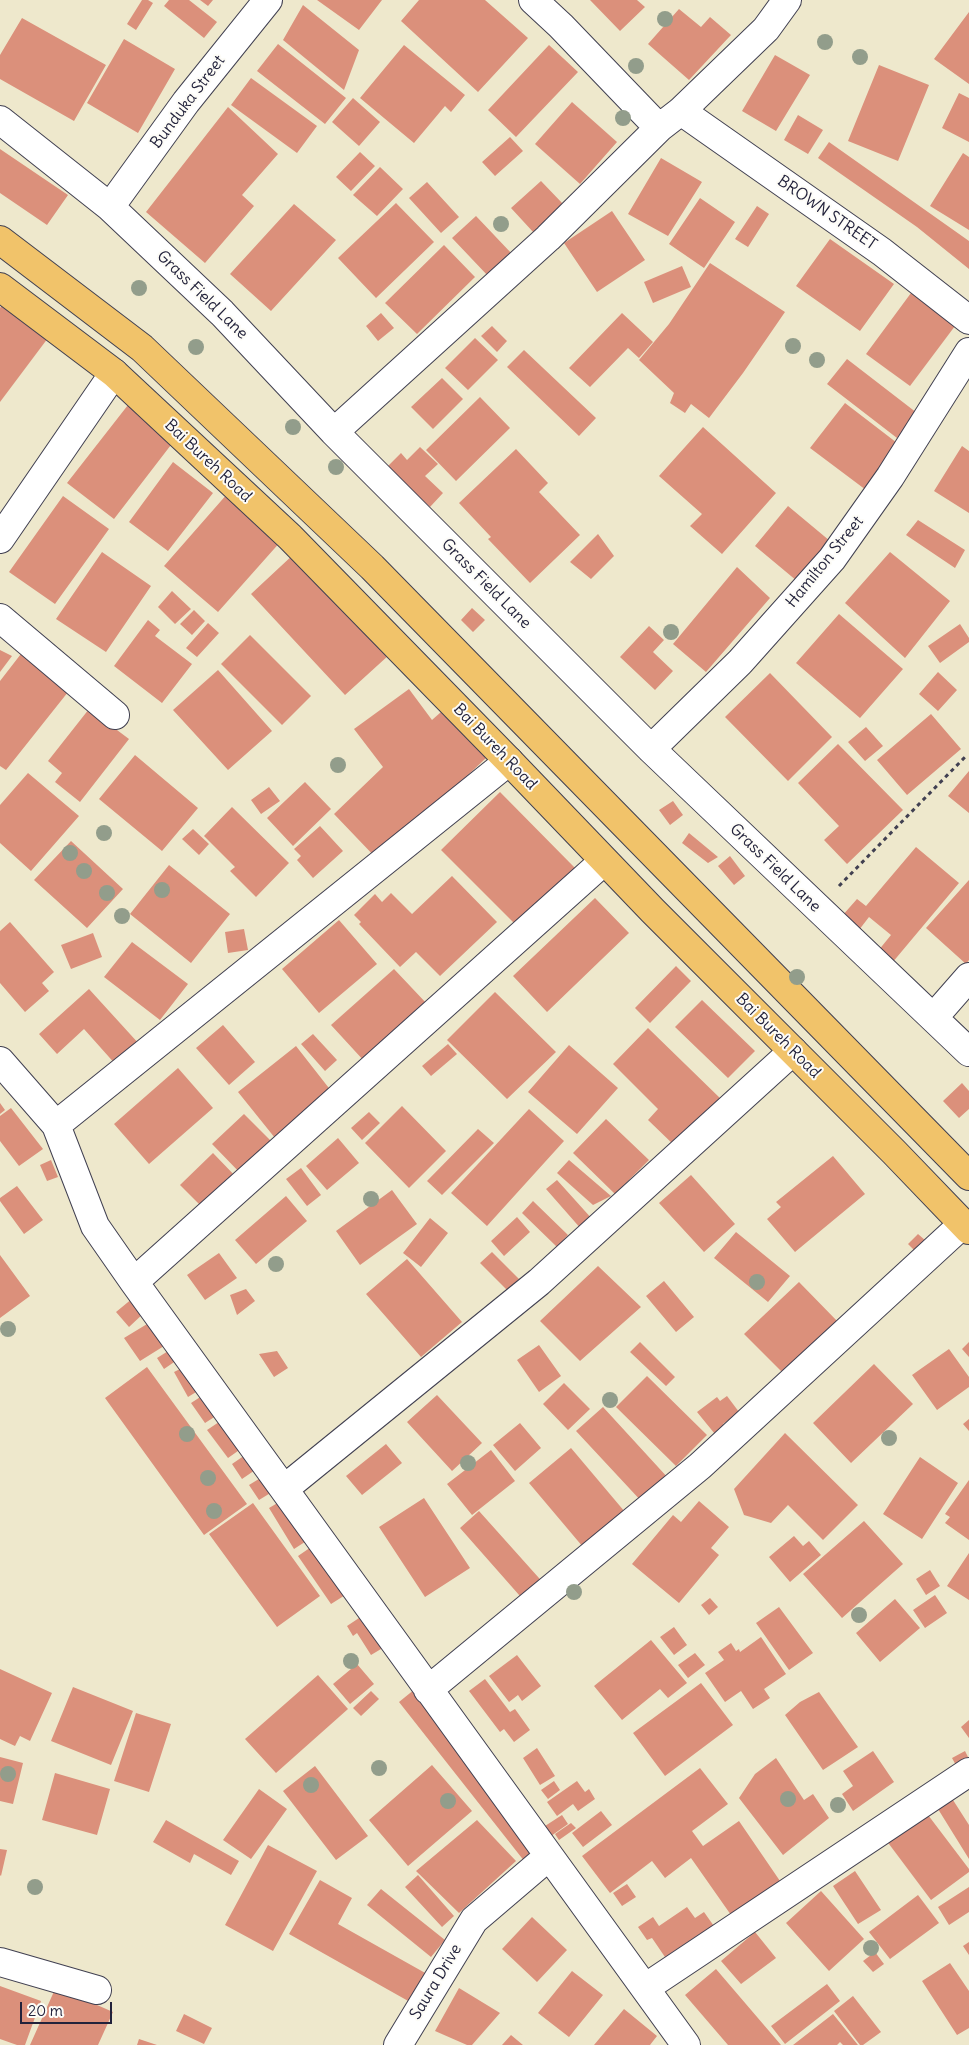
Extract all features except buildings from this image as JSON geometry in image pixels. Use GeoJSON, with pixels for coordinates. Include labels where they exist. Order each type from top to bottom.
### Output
{"type":"FeatureCollection","features":[{"type":"Feature","properties":{"kind":"highway"},"geometry":{"type":"LineString","coordinates":[[0,240],[142,348],[372,567],[969,1176]]}},
{"type":"Feature","properties":{"kind":"highway","name":"Bai Bureh Road"},"geometry":{"type":"LineString","coordinates":[[0,286],[114,373],[290,536],[510,761],[604,861],[966,1227]]}},
{"type":"Feature","properties":{"kind":"street","name":"Bunduka Street"},"geometry":{"type":"LineString","coordinates":[[110,207],[186,102],[268,0]]}},
{"type":"Feature","properties":{"kind":"street"},"geometry":{"type":"LineString","coordinates":[[533,0],[561,26],[659,128]]}},
{"type":"Feature","properties":{"kind":"street"},"geometry":{"type":"LineString","coordinates":[[334,432],[548,238],[659,128],[681,111],[766,29],[787,0]]}},
{"type":"Feature","properties":{"kind":"street","name":"BROWN STREET"},"geometry":{"type":"LineString","coordinates":[[681,111],[882,252],[969,320]]}},
{"type":"Feature","properties":{"kind":"street","name":"Grass Field Lane"},"geometry":{"type":"LineString","coordinates":[[0,120],[110,207],[222,313],[334,432],[651,748],[969,1052]]}},
{"type":"Feature","properties":{"kind":"street","name":"Hamilton Street"},"geometry":{"type":"LineString","coordinates":[[651,748],[740,662],[832,558],[890,477],[969,352]]}},
{"type":"Feature","properties":{"kind":"street"},"geometry":{"type":"LineString","coordinates":[[0,539],[114,373]]}},
{"type":"Feature","properties":{"kind":"street"},"geometry":{"type":"LineString","coordinates":[[0,618],[115,715]]}},
{"type":"Feature","properties":{"kind":"street"},"geometry":{"type":"LineString","coordinates":[[56,1125],[510,761]]}},
{"type":"Feature","properties":{"kind":"street"},"geometry":{"type":"LineString","coordinates":[[134,1282],[604,861]]}},
{"type":"Feature","properties":{"kind":"street"},"geometry":{"type":"LineString","coordinates":[[934,1017],[969,977]]}},
{"type":"Feature","properties":{"kind":"street"},"geometry":{"type":"LineString","coordinates":[[284,1489],[540,1282],[793,1051]]}},
{"type":"Feature","properties":{"kind":"street"},"geometry":{"type":"LineString","coordinates":[[0,1061],[56,1125],[96,1226],[134,1282],[686,2045]]}},
{"type":"Feature","properties":{"kind":"street"},"geometry":{"type":"LineString","coordinates":[[428,1690],[700,1466],[966,1227]]}},
{"type":"Feature","properties":{"kind":"street"},"geometry":{"type":"LineString","coordinates":[[645,1988],[969,1772]]}},
{"type":"Feature","properties":{"kind":"street","name":"Saura Drive"},"geometry":{"type":"LineString","coordinates":[[398,2045],[474,1920],[549,1856]]}},
{"type":"Feature","properties":{"kind":"street"},"geometry":{"type":"LineString","coordinates":[[0,1962],[97,1990]]}},
{"type":"Feature","properties":{"kind":"path"},"geometry":{"type":"LineString","coordinates":[[817,908],[966,756]]}}]}
